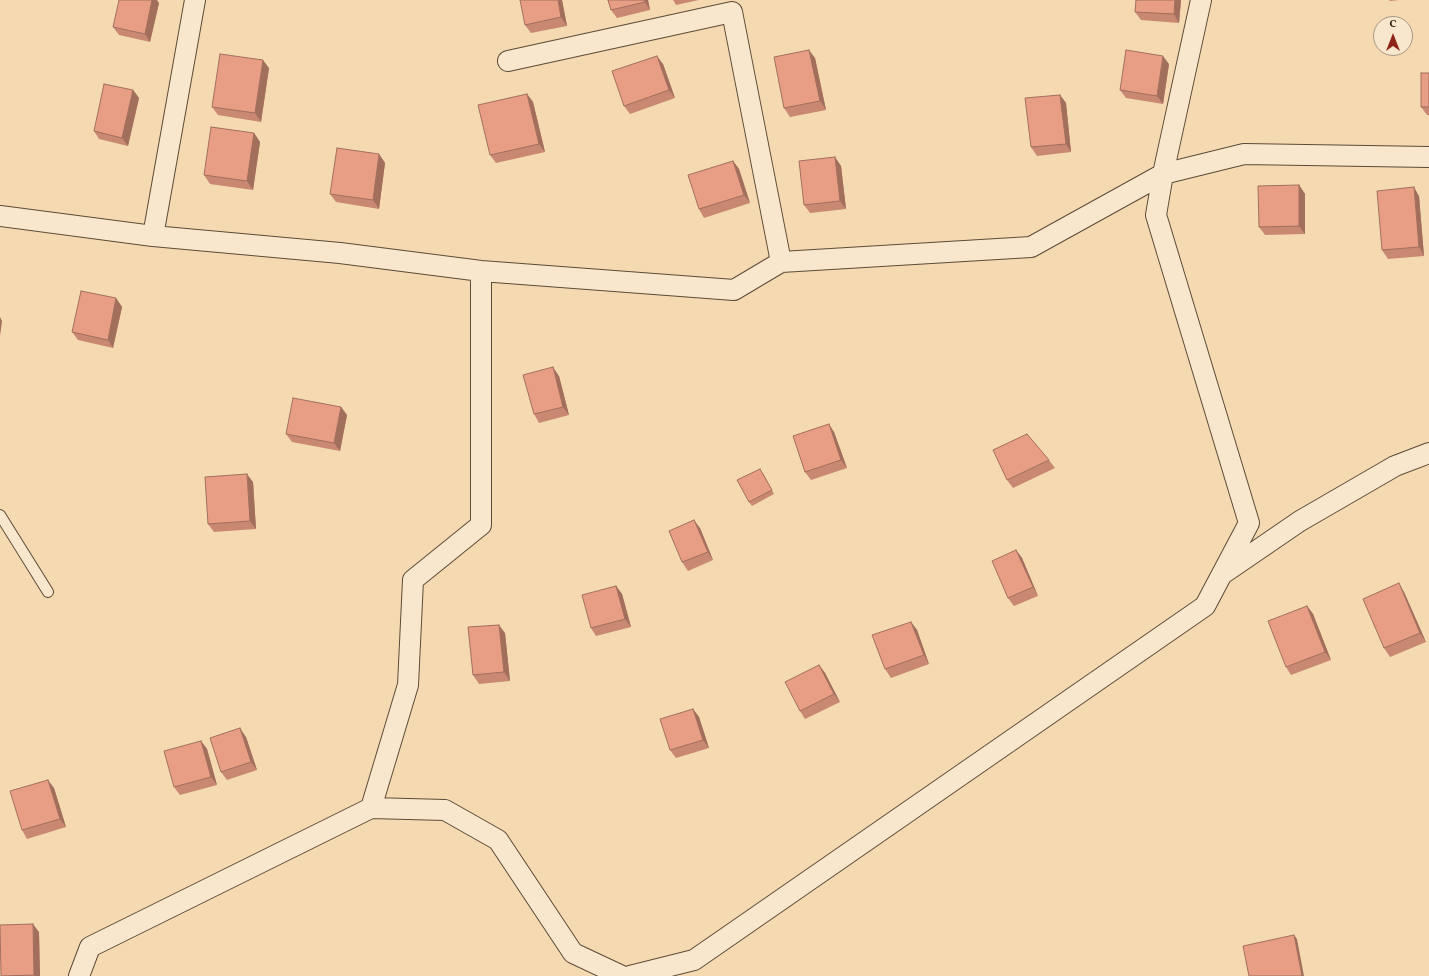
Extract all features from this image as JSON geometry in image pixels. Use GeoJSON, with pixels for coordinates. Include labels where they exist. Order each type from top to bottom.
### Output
{"type":"FeatureCollection","features":[{"type":"Feature","properties":{"kind":"street"},"geometry":{"type":"LineString","coordinates":[[153,236],[195,0]]}},
{"type":"Feature","properties":{"kind":"street"},"geometry":{"type":"LineString","coordinates":[[630,976],[694,960],[1205,606],[1249,523],[1156,215],[1163,174],[1201,0]]}},
{"type":"Feature","properties":{"kind":"street"},"geometry":{"type":"LineString","coordinates":[[508,61],[732,12],[781,262]]}},
{"type":"Feature","properties":{"kind":"street"},"geometry":{"type":"LineString","coordinates":[[0,216],[153,236],[340,253],[481,271],[734,290],[781,262],[1031,247],[1163,174],[1244,154],[1429,157]]}},
{"type":"Feature","properties":{"kind":"street"},"geometry":{"type":"LineString","coordinates":[[371,808],[408,686],[414,580],[482,525],[481,271]]}},
{"type":"Feature","properties":{"kind":"street"},"geometry":{"type":"LineString","coordinates":[[1221,576],[1307,517],[1394,466],[1429,453]]}},
{"type":"Feature","properties":{"kind":"street"},"geometry":{"type":"LineString","coordinates":[[79,976],[90,947],[371,808],[445,810],[498,840],[573,953],[622,976]]}},
{"type":"Feature","properties":{"kind":"lane"},"geometry":{"type":"LineString","coordinates":[[0,515],[48,592]]}},
{"type":"Feature","properties":{"kind":"building"},"geometry":{"type":"Polygon","coordinates":[[[119,0],[152,0],[145,34],[113,27],[119,0]]]}},
{"type":"Feature","properties":{"kind":"building"},"geometry":{"type":"Polygon","coordinates":[[[520,0],[558,0],[561,17],[525,25],[520,0]]]}},
{"type":"Feature","properties":{"kind":"building"},"geometry":{"type":"Polygon","coordinates":[[[608,0],[644,0],[645,2],[611,10],[608,0]]]}},
{"type":"Feature","properties":{"kind":"building"},"geometry":{"type":"Polygon","coordinates":[[[1136,0],[1175,0],[1174,14],[1135,12],[1136,0]]]}},
{"type":"Feature","properties":{"kind":"building"},"geometry":{"type":"Polygon","coordinates":[[[809,50],[820,101],[784,108],[774,57],[809,50]]]}},
{"type":"Feature","properties":{"kind":"building"},"geometry":{"type":"Polygon","coordinates":[[[1126,50],[1163,56],[1157,96],[1120,90],[1126,50]]]}},
{"type":"Feature","properties":{"kind":"building"},"geometry":{"type":"Polygon","coordinates":[[[220,54],[263,60],[255,113],[212,107],[220,54]]]}},
{"type":"Feature","properties":{"kind":"building"},"geometry":{"type":"Polygon","coordinates":[[[657,56],[669,90],[624,106],[612,71],[657,56]]]}},
{"type":"Feature","properties":{"kind":"building"},"geometry":{"type":"Polygon","coordinates":[[[1421,73],[1429,73],[1429,107],[1421,107],[1421,73]]]}},
{"type":"Feature","properties":{"kind":"building"},"geometry":{"type":"Polygon","coordinates":[[[104,84],[133,90],[122,138],[94,131],[104,84]]]}},
{"type":"Feature","properties":{"kind":"building"},"geometry":{"type":"Polygon","coordinates":[[[527,94],[539,144],[490,155],[478,105],[527,94]]]}},
{"type":"Feature","properties":{"kind":"building"},"geometry":{"type":"Polygon","coordinates":[[[1060,95],[1066,144],[1031,147],[1025,98],[1060,95]]]}},
{"type":"Feature","properties":{"kind":"building"},"geometry":{"type":"Polygon","coordinates":[[[211,127],[254,133],[247,181],[204,175],[211,127]]]}},
{"type":"Feature","properties":{"kind":"building"},"geometry":{"type":"Polygon","coordinates":[[[337,148],[379,154],[373,200],[330,194],[337,148]]]}},
{"type":"Feature","properties":{"kind":"building"},"geometry":{"type":"Polygon","coordinates":[[[835,157],[840,201],[804,205],[799,161],[835,157]]]}},
{"type":"Feature","properties":{"kind":"building"},"geometry":{"type":"Polygon","coordinates":[[[733,161],[744,195],[699,209],[688,175],[733,161]]]}},
{"type":"Feature","properties":{"kind":"building"},"geometry":{"type":"Polygon","coordinates":[[[1299,185],[1299,226],[1259,227],[1258,186],[1299,185]]]}},
{"type":"Feature","properties":{"kind":"building"},"geometry":{"type":"Polygon","coordinates":[[[1414,187],[1419,247],[1382,250],[1377,191],[1414,187]]]}},
{"type":"Feature","properties":{"kind":"building"},"geometry":{"type":"Polygon","coordinates":[[[81,291],[116,298],[108,340],[72,332],[81,291]]]}},
{"type":"Feature","properties":{"kind":"building"},"geometry":{"type":"Polygon","coordinates":[[[553,367],[563,407],[534,414],[523,375],[553,367]]]}},
{"type":"Feature","properties":{"kind":"building"},"geometry":{"type":"Polygon","coordinates":[[[293,398],[341,407],[334,443],[286,434],[293,398]]]}},
{"type":"Feature","properties":{"kind":"building"},"geometry":{"type":"Polygon","coordinates":[[[829,424],[841,460],[805,472],[793,436],[829,424]]]}},
{"type":"Feature","properties":{"kind":"building"},"geometry":{"type":"Polygon","coordinates":[[[1027,434],[1049,460],[1007,480],[993,450],[1027,434]]]}},
{"type":"Feature","properties":{"kind":"building"},"geometry":{"type":"Polygon","coordinates":[[[760,469],[772,490],[749,502],[737,480],[760,469]]]}},
{"type":"Feature","properties":{"kind":"building"},"geometry":{"type":"Polygon","coordinates":[[[247,474],[250,521],[208,524],[205,477],[247,474]]]}},
{"type":"Feature","properties":{"kind":"building"},"geometry":{"type":"Polygon","coordinates":[[[694,520],[708,552],[682,562],[669,531],[694,520]]]}},
{"type":"Feature","properties":{"kind":"building"},"geometry":{"type":"Polygon","coordinates":[[[1016,550],[1033,587],[1008,598],[992,561],[1016,550]]]}},
{"type":"Feature","properties":{"kind":"building"},"geometry":{"type":"Polygon","coordinates":[[[1399,583],[1420,633],[1384,648],[1363,599],[1399,583]]]}},
{"type":"Feature","properties":{"kind":"building"},"geometry":{"type":"Polygon","coordinates":[[[616,586],[625,619],[591,628],[582,595],[616,586]]]}},
{"type":"Feature","properties":{"kind":"building"},"geometry":{"type":"Polygon","coordinates":[[[1307,606],[1325,652],[1286,667],[1268,621],[1307,606]]]}},
{"type":"Feature","properties":{"kind":"building"},"geometry":{"type":"Polygon","coordinates":[[[911,622],[924,655],[885,669],[872,635],[911,622]]]}},
{"type":"Feature","properties":{"kind":"building"},"geometry":{"type":"Polygon","coordinates":[[[499,625],[504,672],[473,675],[468,627],[499,625]]]}},
{"type":"Feature","properties":{"kind":"building"},"geometry":{"type":"Polygon","coordinates":[[[819,665],[834,694],[800,711],[785,682],[819,665]]]}},
{"type":"Feature","properties":{"kind":"building"},"geometry":{"type":"Polygon","coordinates":[[[693,709],[703,740],[670,750],[660,719],[693,709]]]}},
{"type":"Feature","properties":{"kind":"building"},"geometry":{"type":"Polygon","coordinates":[[[240,728],[251,762],[221,772],[210,738],[240,728]]]}},
{"type":"Feature","properties":{"kind":"building"},"geometry":{"type":"Polygon","coordinates":[[[201,741],[211,777],[174,787],[164,751],[201,741]]]}},
{"type":"Feature","properties":{"kind":"building"},"geometry":{"type":"Polygon","coordinates":[[[48,780],[60,819],[22,830],[10,791],[48,780]]]}},
{"type":"Feature","properties":{"kind":"building"},"geometry":{"type":"Polygon","coordinates":[[[33,924],[34,975],[1,976],[0,925],[33,924]]]}},
{"type":"Feature","properties":{"kind":"building"},"geometry":{"type":"Polygon","coordinates":[[[1294,935],[1302,976],[1249,976],[1243,946],[1294,935]]]}}]}
